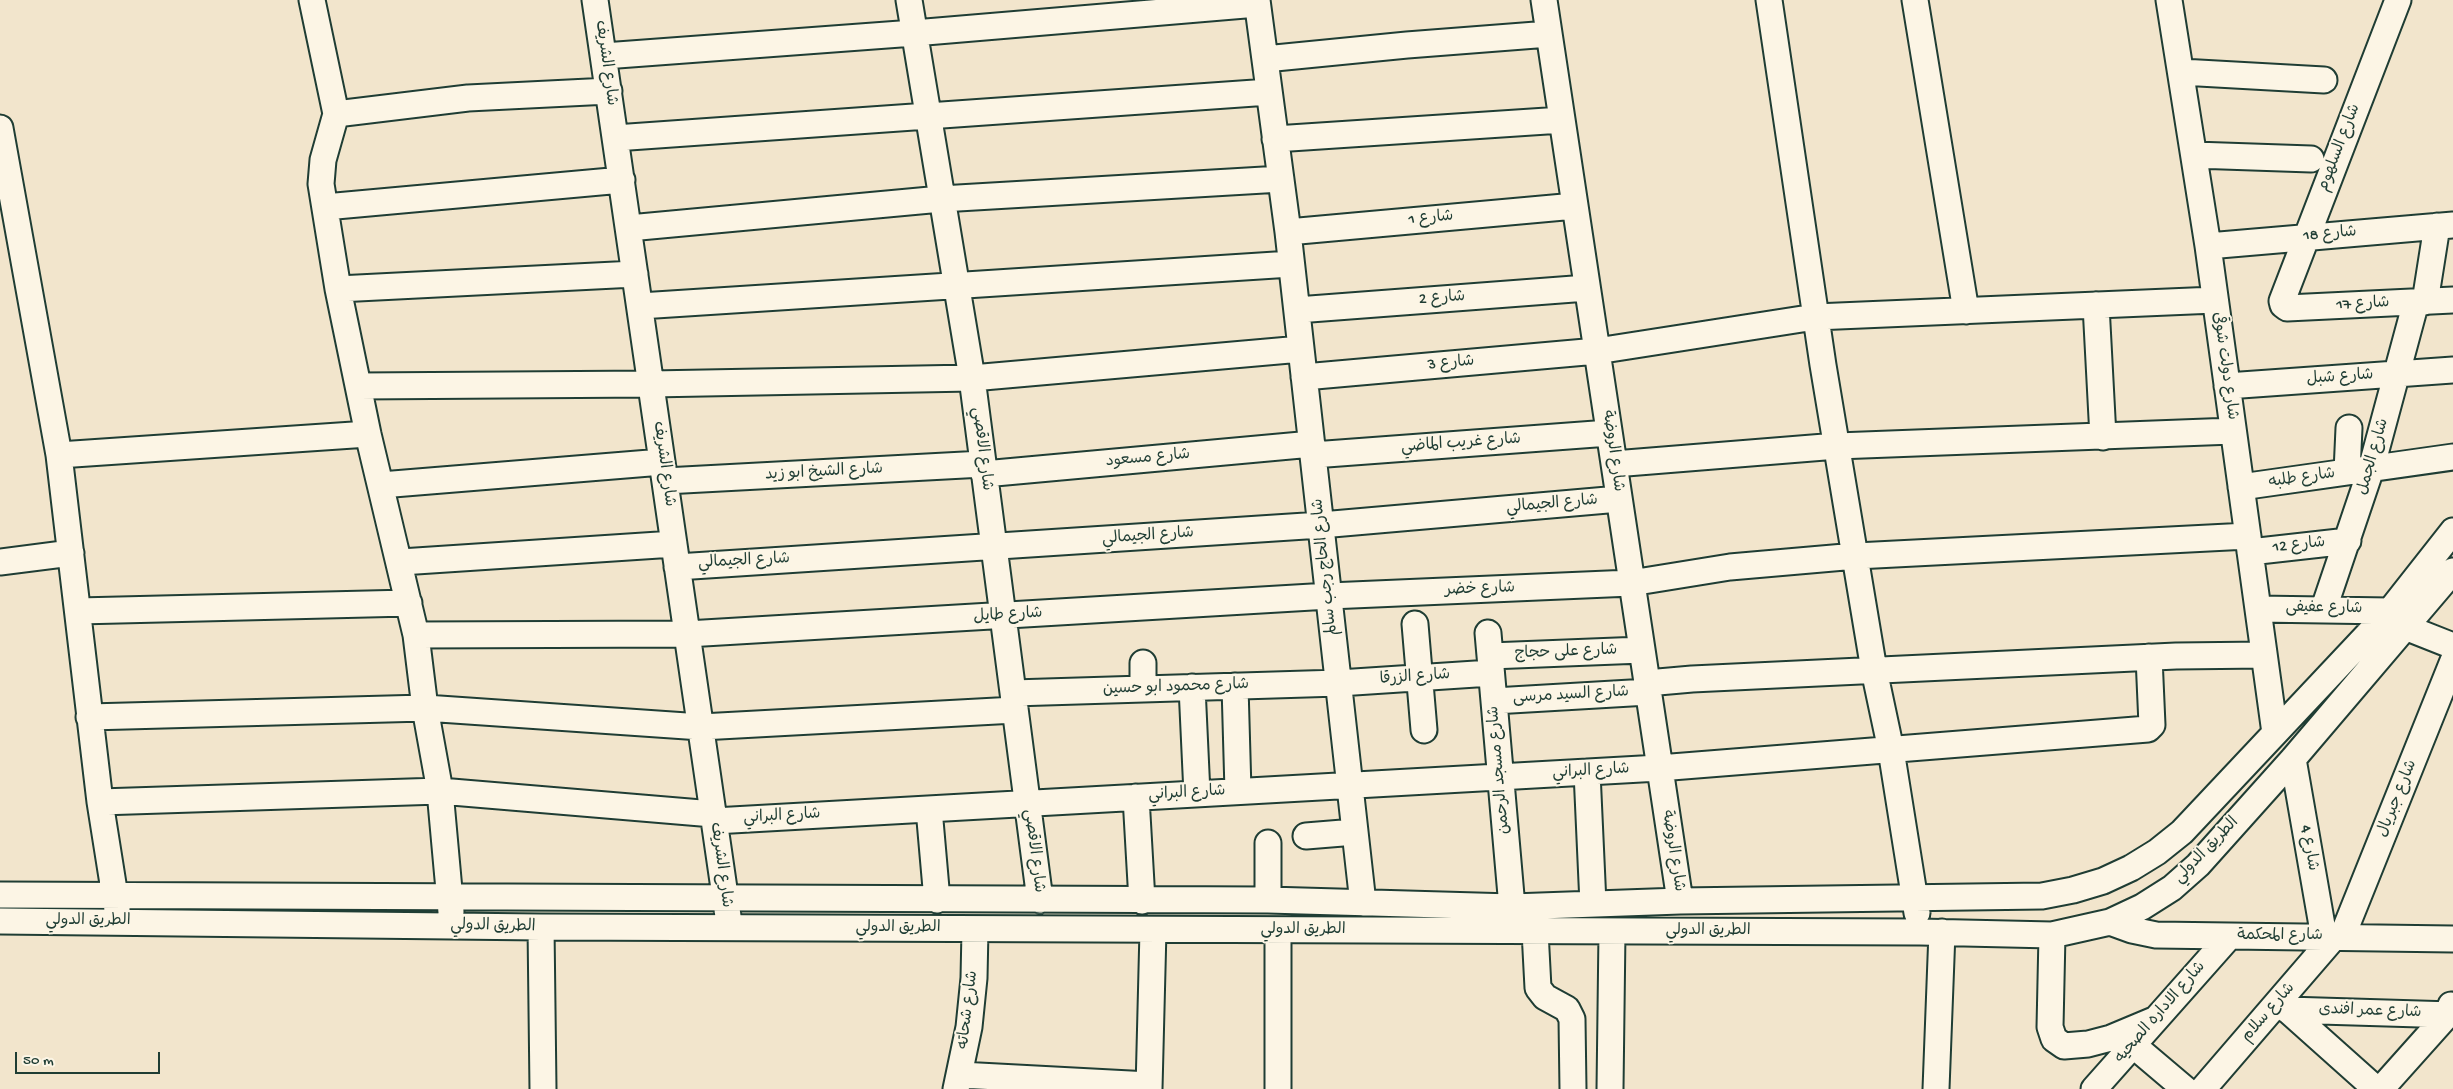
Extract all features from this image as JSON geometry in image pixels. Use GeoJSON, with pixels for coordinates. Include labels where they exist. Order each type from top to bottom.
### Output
{"type":"FeatureCollection","features":[{"type":"Feature","properties":{"kind":"street"},"geometry":{"type":"LineString","coordinates":[[312,0],[336,114],[323,160],[321,184],[338,289],[368,434],[401,562],[416,634],[425,708],[440,791],[452,926]]}},
{"type":"Feature","properties":{"kind":"street","name":"شارع الشريف"},"geometry":{"type":"LineString","coordinates":[[595,0],[729,928]]}},
{"type":"Feature","properties":{"kind":"street","name":"شارع الاقصي"},"geometry":{"type":"LineString","coordinates":[[909,0],[972,378],[1027,804],[1030,900],[1019,929]]}},
{"type":"Feature","properties":{"kind":"street","name":"شارع الروضة"},"geometry":{"type":"LineString","coordinates":[[1544,0],[1680,902]]}},
{"type":"Feature","properties":{"kind":"street"},"geometry":{"type":"LineString","coordinates":[[1769,0],[1815,317],[1874,670],[1891,750],[1914,897],[1931,932],[1936,1089]]}},
{"type":"Feature","properties":{"kind":"street"},"geometry":{"type":"LineString","coordinates":[[1915,0],[1966,311]]}},
{"type":"Feature","properties":{"kind":"street","name":"شارع دولت شوقى"},"geometry":{"type":"LineString","coordinates":[[2169,0],[2208,246],[2275,733]]}},
{"type":"Feature","properties":{"kind":"street","name":"شارع السلهوم"},"geometry":{"type":"LineString","coordinates":[[2283,296],[2398,0]]}},
{"type":"Feature","properties":{"kind":"street"},"geometry":{"type":"LineString","coordinates":[[604,56],[914,33],[1257,2]]}},
{"type":"Feature","properties":{"kind":"street","name":"شارع الحاج رجب سالم"},"geometry":{"type":"LineString","coordinates":[[1257,2],[1292,264],[1355,832],[1378,931]]}},
{"type":"Feature","properties":{"kind":"street"},"geometry":{"type":"LineString","coordinates":[[1265,60],[1407,45],[1549,34]]}},
{"type":"Feature","properties":{"kind":"street"},"geometry":{"type":"LineString","coordinates":[[2181,72],[2324,80]]}},
{"type":"Feature","properties":{"kind":"street"},"geometry":{"type":"LineString","coordinates":[[336,114],[468,98],[609,91]]}},
{"type":"Feature","properties":{"kind":"street"},"geometry":{"type":"LineString","coordinates":[[616,138],[1269,92]]}},
{"type":"Feature","properties":{"kind":"street"},"geometry":{"type":"LineString","coordinates":[[1275,139],[1562,120]]}},
{"type":"Feature","properties":{"kind":"street"},"geometry":{"type":"LineString","coordinates":[[0,128],[59,455],[89,717],[118,922]]}},
{"type":"Feature","properties":{"kind":"street"},"geometry":{"type":"LineString","coordinates":[[2194,155],[2312,159]]}},
{"type":"Feature","properties":{"kind":"street"},"geometry":{"type":"LineString","coordinates":[[628,228],[941,199],[1281,179]]}},
{"type":"Feature","properties":{"kind":"street"},"geometry":{"type":"LineString","coordinates":[[325,207],[622,180]]}},
{"type":"Feature","properties":{"kind":"street","name":"شارع 1"},"geometry":{"type":"LineString","coordinates":[[1288,232],[1575,206]]}},
{"type":"Feature","properties":{"kind":"street","name":"شارع 18"},"geometry":{"type":"LineString","coordinates":[[2208,246],[2445,226]]}},
{"type":"Feature","properties":{"kind":"street","name":"شارع الجمل"},"geometry":{"type":"LineString","coordinates":[[2324,608],[2348,541],[2359,471],[2397,374],[2445,226]]}},
{"type":"Feature","properties":{"kind":"street"},"geometry":{"type":"LineString","coordinates":[[640,306],[1292,264]]}},
{"type":"Feature","properties":{"kind":"street"},"geometry":{"type":"LineString","coordinates":[[338,289],[635,274]]}},
{"type":"Feature","properties":{"kind":"street","name":"شارع 2"},"geometry":{"type":"LineString","coordinates":[[1296,310],[1587,288]]}},
{"type":"Feature","properties":{"kind":"street","name":"شارع 17"},"geometry":{"type":"LineString","coordinates":[[2283,296],[2283,305],[2287,308],[2453,300]]}},
{"type":"Feature","properties":{"kind":"street","name":"شارع 3"},"geometry":{"type":"LineString","coordinates":[[1304,377],[1597,351],[1815,317],[2215,300]]}},
{"type":"Feature","properties":{"kind":"street"},"geometry":{"type":"LineString","coordinates":[[2096,305],[2104,437]]}},
{"type":"Feature","properties":{"kind":"street"},"geometry":{"type":"LineString","coordinates":[[359,386],[651,384],[972,378],[1301,350]]}},
{"type":"Feature","properties":{"kind":"street","name":"شارع شبل"},"geometry":{"type":"LineString","coordinates":[[2227,386],[2453,370]]}},
{"type":"Feature","properties":{"kind":"street"},"geometry":{"type":"LineString","coordinates":[[2349,428],[2359,471]]}},
{"type":"Feature","properties":{"kind":"street"},"geometry":{"type":"LineString","coordinates":[[1614,464],[1837,446],[2233,432]]}},
{"type":"Feature","properties":{"kind":"street","name":"شارع غريب الماضي"},"geometry":{"type":"LineString","coordinates":[[1312,450],[1609,433]]}},
{"type":"Feature","properties":{"kind":"street"},"geometry":{"type":"LineString","coordinates":[[59,455],[368,434]]}},
{"type":"Feature","properties":{"kind":"street","name":"شارع مسعود"},"geometry":{"type":"LineString","coordinates":[[984,469],[1312,450]]}},
{"type":"Feature","properties":{"kind":"street","name":"شارع طلبه"},"geometry":{"type":"LineString","coordinates":[[2241,487],[2453,457]]}},
{"type":"Feature","properties":{"kind":"street","name":"شارع الشيخ ابو زيد"},"geometry":{"type":"LineString","coordinates":[[382,485],[664,472],[984,469]]}},
{"type":"Feature","properties":{"kind":"street","name":"شارع الجيمالي"},"geometry":{"type":"LineString","coordinates":[[401,562],[994,547],[1321,525],[1619,499]]}},
{"type":"Feature","properties":{"kind":"street","name":"الطريق الدولي"},"geometry":{"type":"LineString","coordinates":[[0,921],[975,930],[1931,932],[2052,935],[2110,922],[2142,907],[2172,888],[2198,865],[2293,759],[2397,619],[2453,531]]}},
{"type":"Feature","properties":{"kind":"street","name":"شارع 12"},"geometry":{"type":"LineString","coordinates":[[1856,556],[2348,541]]}},
{"type":"Feature","properties":{"kind":"street"},"geometry":{"type":"LineString","coordinates":[[0,562],[71,553]]}},
{"type":"Feature","properties":{"kind":"street","name":"شارع خضر"},"geometry":{"type":"LineString","coordinates":[[1329,596],[1631,584],[1730,567],[1856,556]]}},
{"type":"Feature","properties":{"kind":"street","name":"الطريق الدولي"},"geometry":{"type":"LineString","coordinates":[[0,895],[449,896],[725,900],[1268,900],[1512,907],[1914,897],[2042,896],[2073,890],[2103,881],[2131,868],[2158,852],[2182,832],[2275,733],[2397,619],[2453,571]]}},
{"type":"Feature","properties":{"kind":"street","name":"شارع طايل"},"geometry":{"type":"LineString","coordinates":[[416,634],[687,634],[1329,596]]}},
{"type":"Feature","properties":{"kind":"street"},"geometry":{"type":"LineString","coordinates":[[78,611],[409,603]]}},
{"type":"Feature","properties":{"kind":"street","name":"شارع عفيفى"},"geometry":{"type":"LineString","coordinates":[[2258,609],[2324,608],[2397,619],[2453,646]]}},
{"type":"Feature","properties":{"kind":"street"},"geometry":{"type":"LineString","coordinates":[[1415,624],[1424,730]]}},
{"type":"Feature","properties":{"kind":"street","name":"شارع على حجاج"},"geometry":{"type":"LineString","coordinates":[[1490,654],[1642,650]]}},
{"type":"Feature","properties":{"kind":"street","name":"شارع الزرقا"},"geometry":{"type":"LineString","coordinates":[[1339,683],[1419,676],[1490,654]]}},
{"type":"Feature","properties":{"kind":"street","name":"شارع مسجد الرحمن"},"geometry":{"type":"LineString","coordinates":[[1490,654],[1512,907]]}},
{"type":"Feature","properties":{"kind":"street","name":"شارع السيد مرسى"},"geometry":{"type":"LineString","coordinates":[[1494,701],[1647,687],[1692,678],[2149,658],[2264,655]]}},
{"type":"Feature","properties":{"kind":"street","name":"شارع البراني"},"geometry":{"type":"LineString","coordinates":[[100,802],[440,791],[713,817],[1027,804],[1659,768],[2148,729],[2152,725],[2149,658]]}},
{"type":"Feature","properties":{"kind":"street","name":"شارع جبريال"},"geometry":{"type":"LineString","coordinates":[[2333,937],[2453,661]]}},
{"type":"Feature","properties":{"kind":"street","name":"شارع محمود ابو حسين"},"geometry":{"type":"LineString","coordinates":[[89,717],[425,708],[701,728],[1014,702],[1143,676],[1192,687],[1339,683]]}},
{"type":"Feature","properties":{"kind":"street"},"geometry":{"type":"LineString","coordinates":[[1235,686],[1238,791]]}},
{"type":"Feature","properties":{"kind":"street"},"geometry":{"type":"LineString","coordinates":[[1192,687],[1197,794]]}},
{"type":"Feature","properties":{"kind":"street","name":"شارع 4"},"geometry":{"type":"LineString","coordinates":[[2293,759],[2333,937]]}},
{"type":"Feature","properties":{"kind":"street"},"geometry":{"type":"LineString","coordinates":[[1587,772],[1593,904]]}},
{"type":"Feature","properties":{"kind":"street"},"geometry":{"type":"LineString","coordinates":[[1136,797],[1142,901]]}},
{"type":"Feature","properties":{"kind":"street"},"geometry":{"type":"LineString","coordinates":[[928,809],[937,900]]}},
{"type":"Feature","properties":{"kind":"street"},"geometry":{"type":"LineString","coordinates":[[1306,836],[1355,832]]}},
{"type":"Feature","properties":{"kind":"street"},"geometry":{"type":"LineString","coordinates":[[1268,843],[1268,900]]}},
{"type":"Feature","properties":{"kind":"street","name":"شارع المحكمة"},"geometry":{"type":"LineString","coordinates":[[2110,922],[2132,930],[2156,935],[2228,938],[2451,935]]}},
{"type":"Feature","properties":{"kind":"street"},"geometry":{"type":"LineString","coordinates":[[541,927],[543,1089]]}},
{"type":"Feature","properties":{"kind":"street","name":"شارع شحاته"},"geometry":{"type":"LineString","coordinates":[[958,1082],[971,1008],[975,930]]}},
{"type":"Feature","properties":{"kind":"street"},"geometry":{"type":"LineString","coordinates":[[958,1082],[1149,1087],[1153,930]]}},
{"type":"Feature","properties":{"kind":"street"},"geometry":{"type":"LineString","coordinates":[[1278,931],[1278,1089]]}},
{"type":"Feature","properties":{"kind":"street"},"geometry":{"type":"LineString","coordinates":[[1535,932],[1538,988],[1545,997],[1567,1008],[1572,1019],[1573,1089]]}},
{"type":"Feature","properties":{"kind":"street"},"geometry":{"type":"LineString","coordinates":[[1610,1089],[1612,932]]}},
{"type":"Feature","properties":{"kind":"street"},"geometry":{"type":"LineString","coordinates":[[2052,935],[2050,1026],[2054,1039],[2064,1046],[2088,1044],[2112,1038],[2154,1020]]}},
{"type":"Feature","properties":{"kind":"street","name":"شارع سلام"},"geometry":{"type":"LineString","coordinates":[[2203,1089],[2283,1006],[2333,937]]}},
{"type":"Feature","properties":{"kind":"street","name":"شارع الاداره الصحيه"},"geometry":{"type":"LineString","coordinates":[[2094,1089],[2228,938]]}},
{"type":"Feature","properties":{"kind":"street"},"geometry":{"type":"LineString","coordinates":[[2283,1006],[2376,1089]]}},
{"type":"Feature","properties":{"kind":"street","name":"شارع عمر افندى"},"geometry":{"type":"LineString","coordinates":[[2283,1006],[2451,1009]]}},
{"type":"Feature","properties":{"kind":"street"},"geometry":{"type":"LineString","coordinates":[[2381,1089],[2451,1009]]}},
{"type":"Feature","properties":{"kind":"street"},"geometry":{"type":"LineString","coordinates":[[2133,1045],[2185,1089]]}}]}
